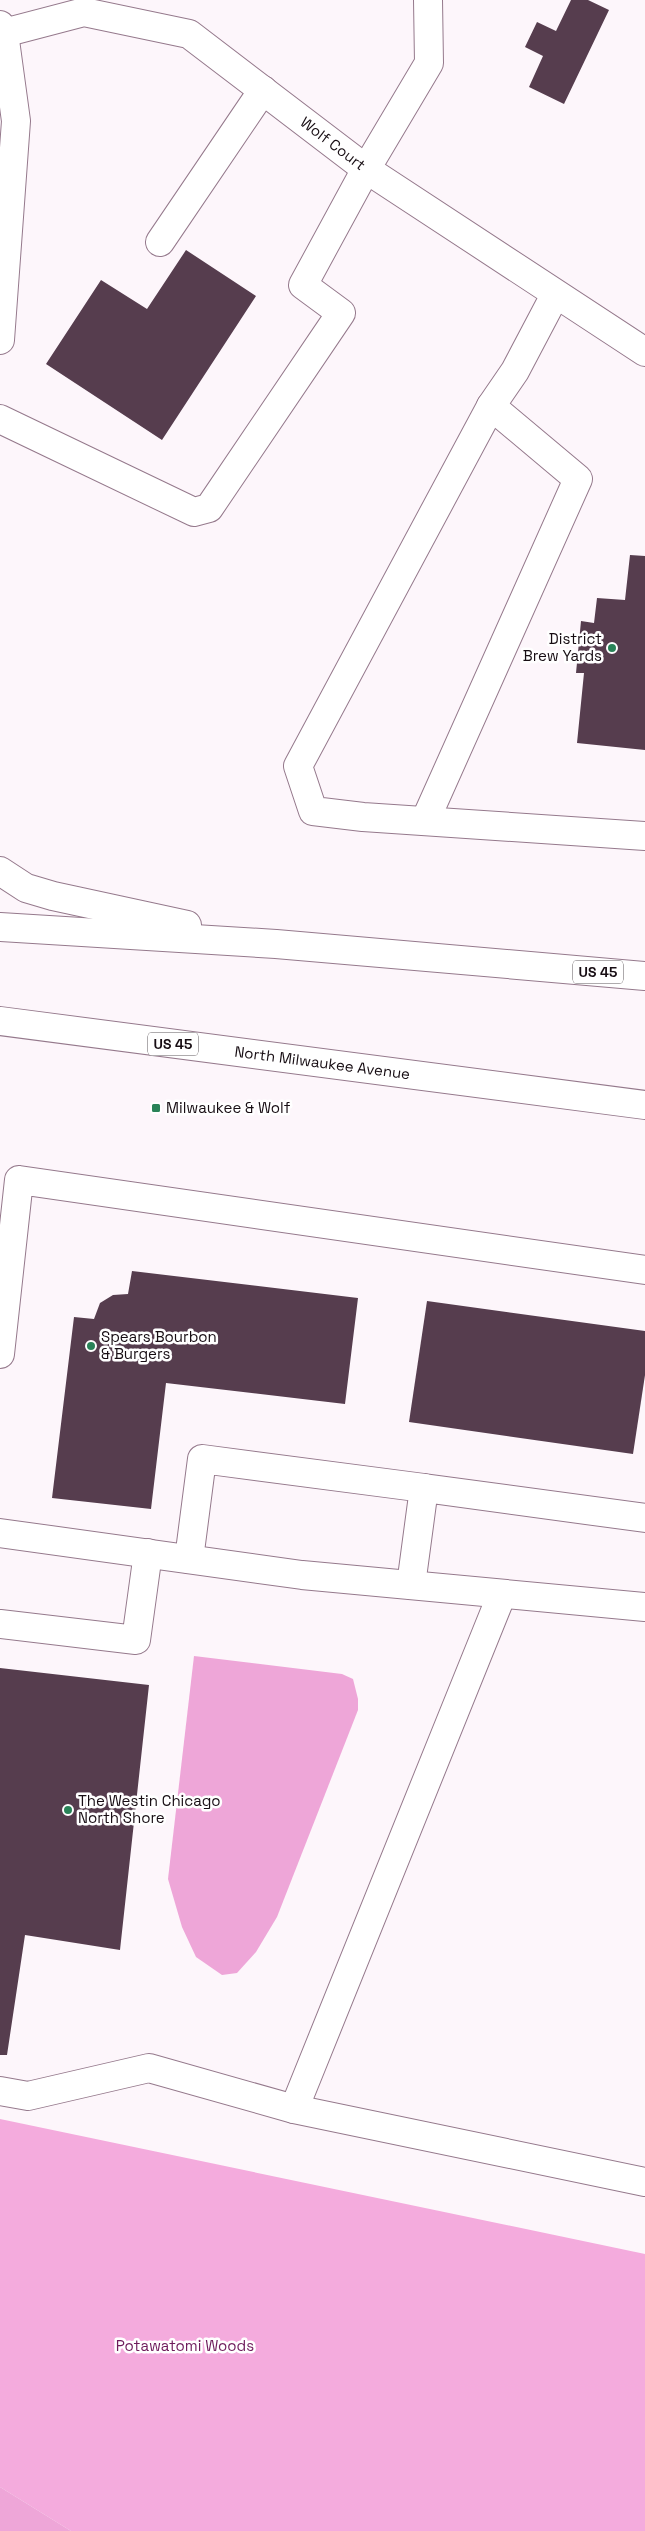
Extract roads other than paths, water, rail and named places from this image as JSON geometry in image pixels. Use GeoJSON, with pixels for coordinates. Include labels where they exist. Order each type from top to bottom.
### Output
{"type":"FeatureCollection","features":[{"type":"Feature","properties":{"kind":"main road"},"geometry":{"type":"LineString","coordinates":[[0,419],[194,512],[209,508],[341,313],[303,285],[366,169],[429,63],[428,0]]}},
{"type":"Feature","properties":{"kind":"main road","name":"Wolf Court"},"geometry":{"type":"LineString","coordinates":[[1,30],[84,12],[189,34],[366,169],[555,295],[645,352]]}},
{"type":"Feature","properties":{"kind":"main road"},"geometry":{"type":"LineString","coordinates":[[0,340],[16,121],[1,30]]}},
{"type":"Feature","properties":{"kind":"main road"},"geometry":{"type":"LineString","coordinates":[[160,242],[263,90]]}},
{"type":"Feature","properties":{"kind":"main road"},"geometry":{"type":"LineString","coordinates":[[555,295],[515,372],[491,406],[298,766],[313,811],[425,821],[645,836]]}},
{"type":"Feature","properties":{"kind":"main road"},"geometry":{"type":"LineString","coordinates":[[425,821],[578,479],[491,406]]}},
{"type":"Feature","properties":{"kind":"main road"},"geometry":{"type":"LineString","coordinates":[[0,871],[26,888],[53,896],[276,944]]}},
{"type":"Feature","properties":{"kind":"main road","name":"US 45"},"geometry":{"type":"LineString","coordinates":[[0,927],[276,944],[645,976]]}},
{"type":"Feature","properties":{"kind":"main road","name":"North Milwaukee Avenue"},"geometry":{"type":"LineString","coordinates":[[0,1021],[645,1105]]}},
{"type":"Feature","properties":{"kind":"main road"},"geometry":{"type":"LineString","coordinates":[[0,1354],[19,1180],[645,1270]]}},
{"type":"Feature","properties":{"kind":"main road"},"geometry":{"type":"LineString","coordinates":[[188,1559],[202,1459],[645,1518]]}},
{"type":"Feature","properties":{"kind":"main road"},"geometry":{"type":"LineString","coordinates":[[411,1585],[424,1488]]}},
{"type":"Feature","properties":{"kind":"main road"},"geometry":{"type":"LineString","coordinates":[[0,1533],[302,1574],[645,1607]]}},
{"type":"Feature","properties":{"kind":"main road"},"geometry":{"type":"LineString","coordinates":[[0,1624],[136,1640],[148,1553]]}},
{"type":"Feature","properties":{"kind":"main road"},"geometry":{"type":"LineString","coordinates":[[294,2109],[502,1594]]}},
{"type":"Feature","properties":{"kind":"main road"},"geometry":{"type":"LineString","coordinates":[[0,2091],[28,2096],[149,2068],[294,2109],[645,2182]]}},
{"type":"Feature","properties":{"kind":"place","name":"District Brew Yards"},"geometry":{"type":"Point","coordinates":[612,648]}},
{"type":"Feature","properties":{"kind":"place","name":"Milwaukee & Wolf"},"geometry":{"type":"Point","coordinates":[156,1108]}},
{"type":"Feature","properties":{"kind":"place","name":"Spears Bourbon & Burgers"},"geometry":{"type":"Point","coordinates":[91,1346]}},
{"type":"Feature","properties":{"kind":"place","name":"The Westin Chicago North Shore"},"geometry":{"type":"Point","coordinates":[68,1810]}},
{"type":"Feature","properties":{"kind":"park label","name":"Potawatomi Woods"},"geometry":{"type":"Point","coordinates":[185,2346]}}]}
